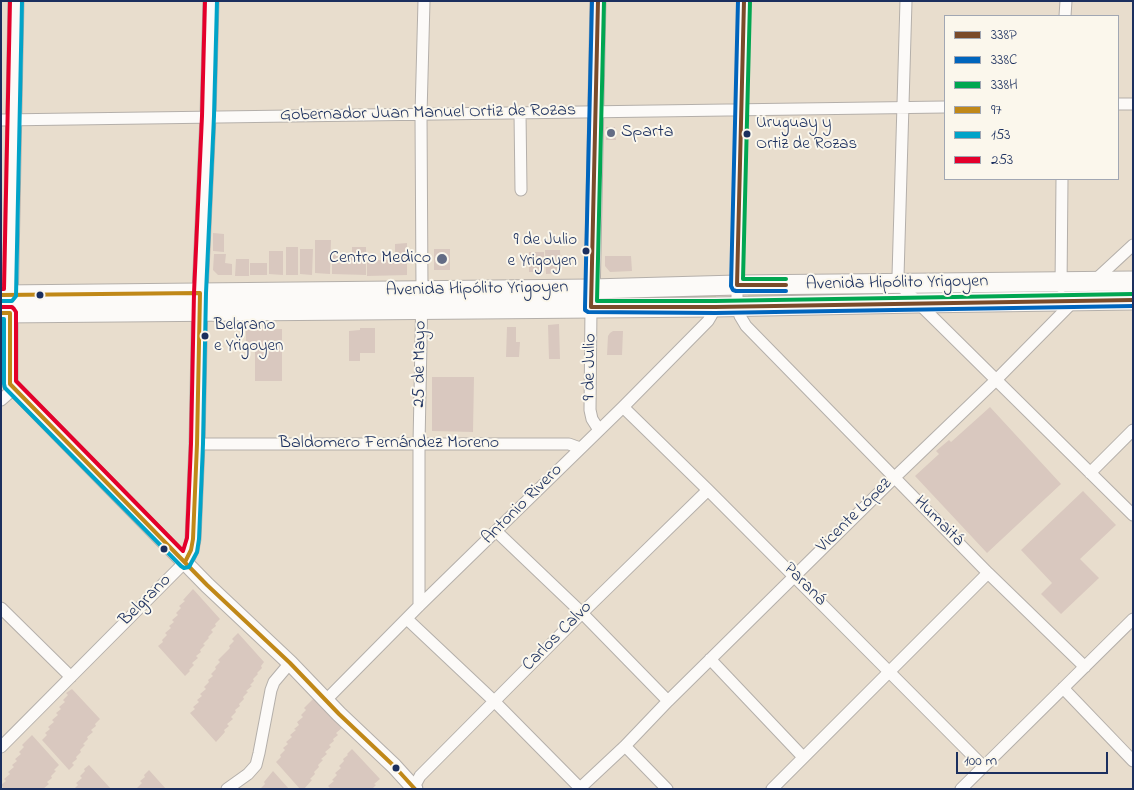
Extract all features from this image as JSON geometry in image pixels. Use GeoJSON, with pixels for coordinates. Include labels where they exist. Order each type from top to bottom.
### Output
{"type":"FeatureCollection","features":[{"type":"Feature","properties":{"kind":"main road","name":"Avenida Hipólito Yrigoyen"},"geometry":{"type":"LineString","coordinates":[[6,304],[200,302],[422,309],[737,286],[1133,281]]}},
{"type":"Feature","properties":{"kind":"main road","name":"Avenida Hipólito Yrigoyen"},"geometry":{"type":"LineString","coordinates":[[200,302],[422,290],[592,298],[715,307],[918,303],[1066,305],[1133,300]]}},
{"type":"Feature","properties":{"kind":"street"},"geometry":{"type":"LineString","coordinates":[[1,400],[9,393],[10,384],[6,304],[7,120],[16,1]]}},
{"type":"Feature","properties":{"kind":"street","name":"Belgrano"},"geometry":{"type":"LineString","coordinates":[[1,747],[185,562],[191,550],[197,444],[211,1]]}},
{"type":"Feature","properties":{"kind":"street","name":"25 de Mayo"},"geometry":{"type":"LineString","coordinates":[[419,606],[419,444],[422,309],[421,114],[424,1]]}},
{"type":"Feature","properties":{"kind":"street","name":"9 de Julio"},"geometry":{"type":"LineString","coordinates":[[598,1],[590,410],[592,419],[599,430]]}},
{"type":"Feature","properties":{"kind":"street"},"geometry":{"type":"LineString","coordinates":[[737,306],[744,1]]}},
{"type":"Feature","properties":{"kind":"street"},"geometry":{"type":"LineString","coordinates":[[906,1],[899,284],[1133,515]]}},
{"type":"Feature","properties":{"kind":"street"},"geometry":{"type":"LineString","coordinates":[[1065,15],[1066,1]]}},
{"type":"Feature","properties":{"kind":"street"},"geometry":{"type":"LineString","coordinates":[[1119,104],[1133,104]]}},
{"type":"Feature","properties":{"kind":"street","name":"Gobernador Juan Manuel Ortiz de Rozas"},"geometry":{"type":"LineString","coordinates":[[7,120],[944,106]]}},
{"type":"Feature","properties":{"kind":"street"},"geometry":{"type":"LineString","coordinates":[[520,113],[521,190]]}},
{"type":"Feature","properties":{"kind":"street"},"geometry":{"type":"LineString","coordinates":[[1062,180],[1061,282],[1066,305]]}},
{"type":"Feature","properties":{"kind":"street","name":"Vicente López"},"geometry":{"type":"LineString","coordinates":[[580,789],[894,478],[996,380],[1066,305],[1133,245]]}},
{"type":"Feature","properties":{"kind":"street","name":"Humaitá"},"geometry":{"type":"LineString","coordinates":[[737,306],[746,326],[988,573],[1085,666]]}},
{"type":"Feature","properties":{"kind":"street","name":"Antonio Rivero"},"geometry":{"type":"LineString","coordinates":[[326,700],[419,606],[623,407],[708,321],[715,307]]}},
{"type":"Feature","properties":{"kind":"street"},"geometry":{"type":"LineString","coordinates":[[10,384],[185,562],[290,663],[414,788]]}},
{"type":"Feature","properties":{"kind":"street","name":"Paraná"},"geometry":{"type":"LineString","coordinates":[[623,407],[795,576],[983,766]]}},
{"type":"Feature","properties":{"kind":"street"},"geometry":{"type":"LineString","coordinates":[[1090,473],[1133,430]]}},
{"type":"Feature","properties":{"kind":"street","name":"Baldomero Fernández Moreno"},"geometry":{"type":"LineString","coordinates":[[197,444],[569,444],[580,448]]}},
{"type":"Feature","properties":{"kind":"street","name":"Carlos Calvo"},"geometry":{"type":"LineString","coordinates":[[414,788],[420,776],[582,613],[708,490]]}},
{"type":"Feature","properties":{"kind":"street"},"geometry":{"type":"LineString","coordinates":[[496,532],[582,613],[668,701]]}},
{"type":"Feature","properties":{"kind":"street"},"geometry":{"type":"LineString","coordinates":[[772,789],[988,573]]}},
{"type":"Feature","properties":{"kind":"street"},"geometry":{"type":"LineString","coordinates":[[1,608],[70,677]]}},
{"type":"Feature","properties":{"kind":"street"},"geometry":{"type":"LineString","coordinates":[[407,618],[580,789]]}},
{"type":"Feature","properties":{"kind":"street"},"geometry":{"type":"LineString","coordinates":[[961,789],[1133,619]]}},
{"type":"Feature","properties":{"kind":"street"},"geometry":{"type":"LineString","coordinates":[[710,659],[803,757]]}},
{"type":"Feature","properties":{"kind":"street"},"geometry":{"type":"LineString","coordinates":[[227,789],[248,774],[256,765],[271,690],[274,682],[290,663]]}},
{"type":"Feature","properties":{"kind":"street"},"geometry":{"type":"LineString","coordinates":[[1063,688],[1133,761]]}},
{"type":"Feature","properties":{"kind":"street"},"geometry":{"type":"LineString","coordinates":[[625,746],[667,789]]}},
{"type":"Feature","properties":{"kind":"green space"},"geometry":{"type":"Polygon","coordinates":[[[883,292],[883,296],[748,298],[748,294],[883,292]]]}},
{"type":"Feature","properties":{"kind":"green space"},"geometry":{"type":"Polygon","coordinates":[[[716,295],[716,298],[603,300],[603,296],[716,295]]]}},
{"type":"Feature","properties":{"kind":"building","name":"Sparta"},"geometry":{"type":"Polygon","coordinates":[[[606,127],[615,127],[616,140],[606,140],[606,127]]]}},
{"type":"Feature","properties":{"kind":"building"},"geometry":{"type":"Polygon","coordinates":[[[213,233],[224,234],[224,252],[213,251],[213,233]]]}},
{"type":"Feature","properties":{"kind":"building"},"geometry":{"type":"Polygon","coordinates":[[[315,240],[331,240],[330,274],[315,273],[315,240]]]}},
{"type":"Feature","properties":{"kind":"building"},"geometry":{"type":"Polygon","coordinates":[[[407,243],[407,275],[367,276],[367,260],[395,260],[395,244],[407,243]]]}},
{"type":"Feature","properties":{"kind":"building"},"geometry":{"type":"Polygon","coordinates":[[[286,247],[298,247],[298,275],[286,275],[286,247]]]}},
{"type":"Feature","properties":{"kind":"building"},"geometry":{"type":"Polygon","coordinates":[[[352,247],[366,247],[366,275],[332,274],[332,253],[352,253],[352,247]]]}},
{"type":"Feature","properties":{"kind":"building"},"geometry":{"type":"Polygon","coordinates":[[[300,249],[313,249],[312,275],[300,274],[300,249]]]}},
{"type":"Feature","properties":{"kind":"building","name":"Centro Medico"},"geometry":{"type":"Polygon","coordinates":[[[434,249],[450,249],[450,270],[434,270],[434,249]]]}},
{"type":"Feature","properties":{"kind":"building"},"geometry":{"type":"Polygon","coordinates":[[[545,250],[560,250],[561,273],[546,274],[545,250]]]}},
{"type":"Feature","properties":{"kind":"building"},"geometry":{"type":"Polygon","coordinates":[[[269,251],[283,251],[283,275],[269,274],[269,251]]]}},
{"type":"Feature","properties":{"kind":"building"},"geometry":{"type":"Polygon","coordinates":[[[529,252],[544,252],[544,272],[529,272],[529,252]]]}},
{"type":"Feature","properties":{"kind":"building"},"geometry":{"type":"Polygon","coordinates":[[[214,254],[226,254],[225,263],[232,264],[232,275],[218,275],[213,270],[214,254]]]}},
{"type":"Feature","properties":{"kind":"building"},"geometry":{"type":"Polygon","coordinates":[[[605,256],[631,256],[632,271],[610,272],[605,266],[605,256]]]}},
{"type":"Feature","properties":{"kind":"building"},"geometry":{"type":"Polygon","coordinates":[[[236,259],[249,259],[249,276],[235,276],[236,259]]]}},
{"type":"Feature","properties":{"kind":"building"},"geometry":{"type":"Polygon","coordinates":[[[250,263],[267,263],[267,275],[250,275],[250,263]]]}},
{"type":"Feature","properties":{"kind":"building"},"geometry":{"type":"Polygon","coordinates":[[[559,324],[560,359],[549,359],[548,325],[559,324]]]}},
{"type":"Feature","properties":{"kind":"building"},"geometry":{"type":"Polygon","coordinates":[[[507,327],[516,327],[516,342],[520,342],[519,357],[506,357],[507,327]]]}},
{"type":"Feature","properties":{"kind":"building"},"geometry":{"type":"Polygon","coordinates":[[[360,328],[375,328],[375,353],[360,353],[360,361],[349,361],[349,331],[360,330],[360,328]]]}},
{"type":"Feature","properties":{"kind":"building"},"geometry":{"type":"Polygon","coordinates":[[[282,329],[282,381],[255,381],[255,348],[246,349],[246,330],[282,329]]]}},
{"type":"Feature","properties":{"kind":"building"},"geometry":{"type":"Polygon","coordinates":[[[613,331],[623,331],[622,355],[607,355],[608,336],[613,331]]]}},
{"type":"Feature","properties":{"kind":"building"},"geometry":{"type":"Polygon","coordinates":[[[432,377],[474,377],[473,432],[432,431],[432,377]]]}},
{"type":"Feature","properties":{"kind":"building"},"geometry":{"type":"Polygon","coordinates":[[[990,407],[1061,484],[987,553],[915,476],[939,454],[936,451],[949,440],[951,442],[990,407]]]}},
{"type":"Feature","properties":{"kind":"building"},"geometry":{"type":"Polygon","coordinates":[[[1083,491],[1116,525],[1080,559],[1099,578],[1061,614],[1041,594],[1052,583],[1021,550],[1083,491]]]}},
{"type":"Feature","properties":{"kind":"building"},"geometry":{"type":"Polygon","coordinates":[[[193,589],[220,619],[211,630],[213,632],[203,644],[205,645],[200,650],[201,652],[196,656],[198,658],[192,663],[194,665],[185,676],[158,646],[167,635],[165,633],[171,628],[169,626],[174,622],[172,620],[178,615],[176,613],[181,608],[179,606],[193,589]]]}},
{"type":"Feature","properties":{"kind":"building"},"geometry":{"type":"Polygon","coordinates":[[[238,633],[264,662],[250,685],[252,686],[246,691],[248,692],[239,704],[240,706],[231,717],[233,719],[227,724],[229,726],[216,742],[190,713],[199,702],[197,700],[206,689],[204,687],[209,682],[208,680],[213,676],[211,674],[220,662],[218,660],[230,648],[229,646],[234,641],[232,639],[238,633]]]}},
{"type":"Feature","properties":{"kind":"building"},"geometry":{"type":"Polygon","coordinates":[[[72,689],[100,719],[91,730],[93,732],[87,737],[88,739],[83,744],[85,745],[76,757],[77,759],[72,763],[74,765],[69,770],[42,740],[47,735],[45,733],[50,729],[48,727],[54,722],[52,720],[58,715],[56,713],[61,709],[59,707],[65,702],[63,700],[68,695],[66,693],[72,689]]]}},
{"type":"Feature","properties":{"kind":"building"},"geometry":{"type":"Polygon","coordinates":[[[314,698],[342,728],[336,733],[338,735],[329,745],[331,747],[325,752],[327,754],[321,759],[323,760],[310,779],[312,780],[304,789],[300,789],[276,762],[285,750],[283,748],[288,744],[286,742],[292,737],[290,735],[299,725],[297,722],[303,717],[301,715],[306,710],[304,708],[314,698]]]}},
{"type":"Feature","properties":{"kind":"building"},"geometry":{"type":"Polygon","coordinates":[[[32,735],[59,765],[54,770],[56,771],[51,776],[52,778],[47,782],[49,784],[43,789],[1,789],[3,787],[1,785],[6,781],[4,779],[10,774],[8,772],[14,767],[12,765],[17,761],[15,759],[21,754],[19,752],[24,747],[22,745],[32,735]]]}},
{"type":"Feature","properties":{"kind":"building"},"geometry":{"type":"Polygon","coordinates":[[[352,749],[380,779],[374,784],[376,785],[372,789],[331,789],[328,786],[334,781],[332,780],[337,775],[335,773],[341,768],[339,766],[344,761],[343,759],[352,749]]]}},
{"type":"Feature","properties":{"kind":"building"},"geometry":{"type":"Polygon","coordinates":[[[89,765],[111,789],[74,789],[78,785],[76,783],[82,778],[80,776],[85,771],[84,769],[89,765]]]}},
{"type":"Feature","properties":{"kind":"building"},"geometry":{"type":"Polygon","coordinates":[[[149,770],[166,789],[136,789],[142,783],[140,781],[149,770]]]}},
{"type":"Feature","properties":{"kind":"building"},"geometry":{"type":"Polygon","coordinates":[[[273,771],[289,789],[260,789],[273,771]]]}},
{"type":"Feature","properties":{"kind":"transit line","name":"253"},"geometry":{"type":"LineString","coordinates":[[1,289],[4,289],[10,1]]}},
{"type":"Feature","properties":{"kind":"transit line","name":"153"},"geometry":{"type":"LineString","coordinates":[[1,301],[12,301],[16,296],[22,1]]}},
{"type":"Feature","properties":{"kind":"transit line","name":"253"},"geometry":{"type":"LineString","coordinates":[[1,307],[12,307],[16,312],[16,381],[183,551],[187,538],[191,444],[194,293],[205,1]]}},
{"type":"Feature","properties":{"kind":"transit line","name":"153"},"geometry":{"type":"LineString","coordinates":[[1,319],[4,319],[5,388],[181,566],[184,568],[189,567],[197,552],[199,539],[217,1]]}},
{"type":"Feature","properties":{"kind":"transit line","name":"338C"},"geometry":{"type":"LineString","coordinates":[[592,1],[585,307],[585,310],[588,312],[715,313],[1133,306]]}},
{"type":"Feature","properties":{"kind":"transit line","name":"338P"},"geometry":{"type":"LineString","coordinates":[[598,1],[591,307],[715,307],[1133,300]]}},
{"type":"Feature","properties":{"kind":"transit line","name":"338H"},"geometry":{"type":"LineString","coordinates":[[604,1],[597,301],[715,301],[1133,294]]}},
{"type":"Feature","properties":{"kind":"transit line","name":"338C"},"geometry":{"type":"LineString","coordinates":[[738,1],[731,286],[736,291],[786,291]]}},
{"type":"Feature","properties":{"kind":"transit line","name":"338P"},"geometry":{"type":"LineString","coordinates":[[744,1],[737,285],[786,285]]}},
{"type":"Feature","properties":{"kind":"transit line","name":"338H"},"geometry":{"type":"LineString","coordinates":[[750,1],[743,279],[786,279]]}},
{"type":"Feature","properties":{"kind":"transit line","name":"97"},"geometry":{"type":"LineString","coordinates":[[1,295],[200,293],[193,539],[191,550],[185,562]]}},
{"type":"Feature","properties":{"kind":"transit line","name":"97"},"geometry":{"type":"LineString","coordinates":[[1,313],[10,313],[10,384],[207,585],[290,663],[415,789]]}},
{"type":"Feature","properties":{"kind":"place","name":"Sparta"},"geometry":{"type":"Point","coordinates":[611,133]}},
{"type":"Feature","properties":{"kind":"place","name":"Uruguay y Ortiz de Rozas"},"geometry":{"type":"Point","coordinates":[747,134]}},
{"type":"Feature","properties":{"kind":"place","name":"9 de Julio e Yrigoyen"},"geometry":{"type":"Point","coordinates":[586,251]}},
{"type":"Feature","properties":{"kind":"place","name":"Centro Medico"},"geometry":{"type":"Point","coordinates":[442,259]}},
{"type":"Feature","properties":{"kind":"place","name":"Belgrano e Yrigoyen"},"geometry":{"type":"Point","coordinates":[205,336]}}]}
